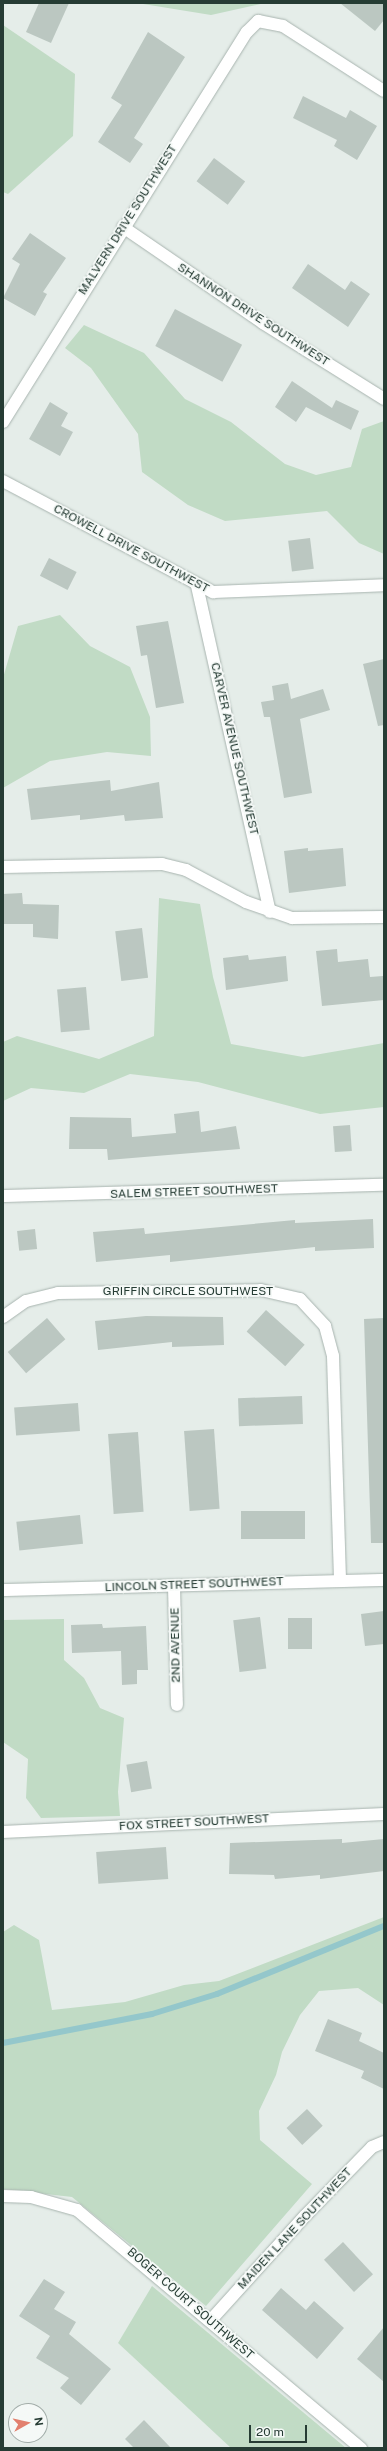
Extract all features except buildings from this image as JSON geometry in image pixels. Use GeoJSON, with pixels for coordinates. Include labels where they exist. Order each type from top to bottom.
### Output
{"type":"FeatureCollection","features":[{"type":"Feature","properties":{"kind":"street","name":"MALVERN DRIVE SOUTHWEST"},"geometry":{"type":"LineString","coordinates":[[3,422],[123,227],[247,32],[258,21],[283,26],[384,91]]}},
{"type":"Feature","properties":{"kind":"street","name":"SHANNON DRIVE SOUTHWEST"},"geometry":{"type":"LineString","coordinates":[[123,227],[263,323],[384,399]]}},
{"type":"Feature","properties":{"kind":"street","name":"CROWELL DRIVE SOUTHWEST"},"geometry":{"type":"LineString","coordinates":[[3,481],[198,586],[213,592],[234,594],[384,585]]}},
{"type":"Feature","properties":{"kind":"street","name":"CARVER AVENUE SOUTHWEST"},"geometry":{"type":"LineString","coordinates":[[198,586],[270,912]]}},
{"type":"Feature","properties":{"kind":"street"},"geometry":{"type":"LineString","coordinates":[[3,867],[162,864],[186,870],[270,912],[292,918],[384,917]]}},
{"type":"Feature","properties":{"kind":"street","name":"SALEM STREET SOUTHWEST"},"geometry":{"type":"LineString","coordinates":[[3,1196],[384,1185]]}},
{"type":"Feature","properties":{"kind":"street","name":"GRIFFIN CIRCLE SOUTHWEST"},"geometry":{"type":"LineString","coordinates":[[3,1317],[26,1301],[58,1293],[261,1290],[300,1299],[325,1326],[333,1356],[340,1581]]}},
{"type":"Feature","properties":{"kind":"street","name":"LINCOLN STREET SOUTHWEST"},"geometry":{"type":"LineString","coordinates":[[3,1590],[384,1580]]}},
{"type":"Feature","properties":{"kind":"street","name":"2ND AVENUE"},"geometry":{"type":"LineString","coordinates":[[174,1586],[177,1705]]}},
{"type":"Feature","properties":{"kind":"street","name":"FOX STREET SOUTHWEST"},"geometry":{"type":"LineString","coordinates":[[3,1832],[384,1814]]}},
{"type":"Feature","properties":{"kind":"street","name":"MAIDEN LANE SOUTHWEST"},"geometry":{"type":"LineString","coordinates":[[210,2321],[304,2216],[372,2147],[384,2142]]}},
{"type":"Feature","properties":{"kind":"street","name":"BOGER COURT SOUTHWEST"},"geometry":{"type":"LineString","coordinates":[[3,2196],[31,2198],[76,2210],[361,2448]]}},
{"type":"Feature","properties":{"kind":"green space"},"geometry":{"type":"Polygon","coordinates":[[[137,3],[265,3],[211,15],[137,3]]]}},
{"type":"Feature","properties":{"kind":"green space"},"geometry":{"type":"Polygon","coordinates":[[[3,25],[75,74],[73,136],[8,194],[3,192],[3,25]]]}},
{"type":"Feature","properties":{"kind":"green space"},"geometry":{"type":"Polygon","coordinates":[[[84,325],[144,353],[185,399],[231,422],[285,464],[316,475],[351,467],[362,429],[384,421],[384,554],[359,543],[327,511],[225,521],[188,505],[142,472],[138,434],[91,368],[65,348],[84,325]]]}},
{"type":"Feature","properties":{"kind":"green space"},"geometry":{"type":"Polygon","coordinates":[[[60,615],[90,646],[130,667],[150,717],[151,756],[107,752],[50,761],[3,788],[3,678],[18,626],[60,615]]]}},
{"type":"Feature","properties":{"kind":"green space"},"geometry":{"type":"Polygon","coordinates":[[[159,898],[200,904],[213,977],[231,1044],[303,1057],[384,1043],[384,1107],[320,1114],[198,1082],[130,1074],[84,1093],[31,1088],[3,1101],[3,1042],[17,1036],[99,1059],[154,1036],[159,898]]]}},
{"type":"Feature","properties":{"kind":"green space"},"geometry":{"type":"Polygon","coordinates":[[[64,1619],[64,1660],[84,1678],[100,1708],[124,1718],[118,1792],[120,1816],[41,1818],[26,1798],[28,1759],[3,1742],[3,1620],[64,1619]]]}},
{"type":"Feature","properties":{"kind":"green space"},"geometry":{"type":"Polygon","coordinates":[[[384,1917],[384,2005],[358,1988],[319,1991],[300,2015],[282,2052],[276,2075],[259,2111],[260,2140],[312,2184],[206,2306],[72,2197],[3,2189],[3,1932],[14,1925],[39,1940],[52,2010],[125,2002],[184,1985],[219,1981],[384,1917]]]}},
{"type":"Feature","properties":{"kind":"green space"},"geometry":{"type":"Polygon","coordinates":[[[152,2286],[346,2448],[231,2448],[118,2343],[152,2286]]]}},
{"type":"Feature","properties":{"kind":"waterway"},"geometry":{"type":"LineString","coordinates":[[3,2043],[152,2014],[217,1994],[384,1926]]}}]}
